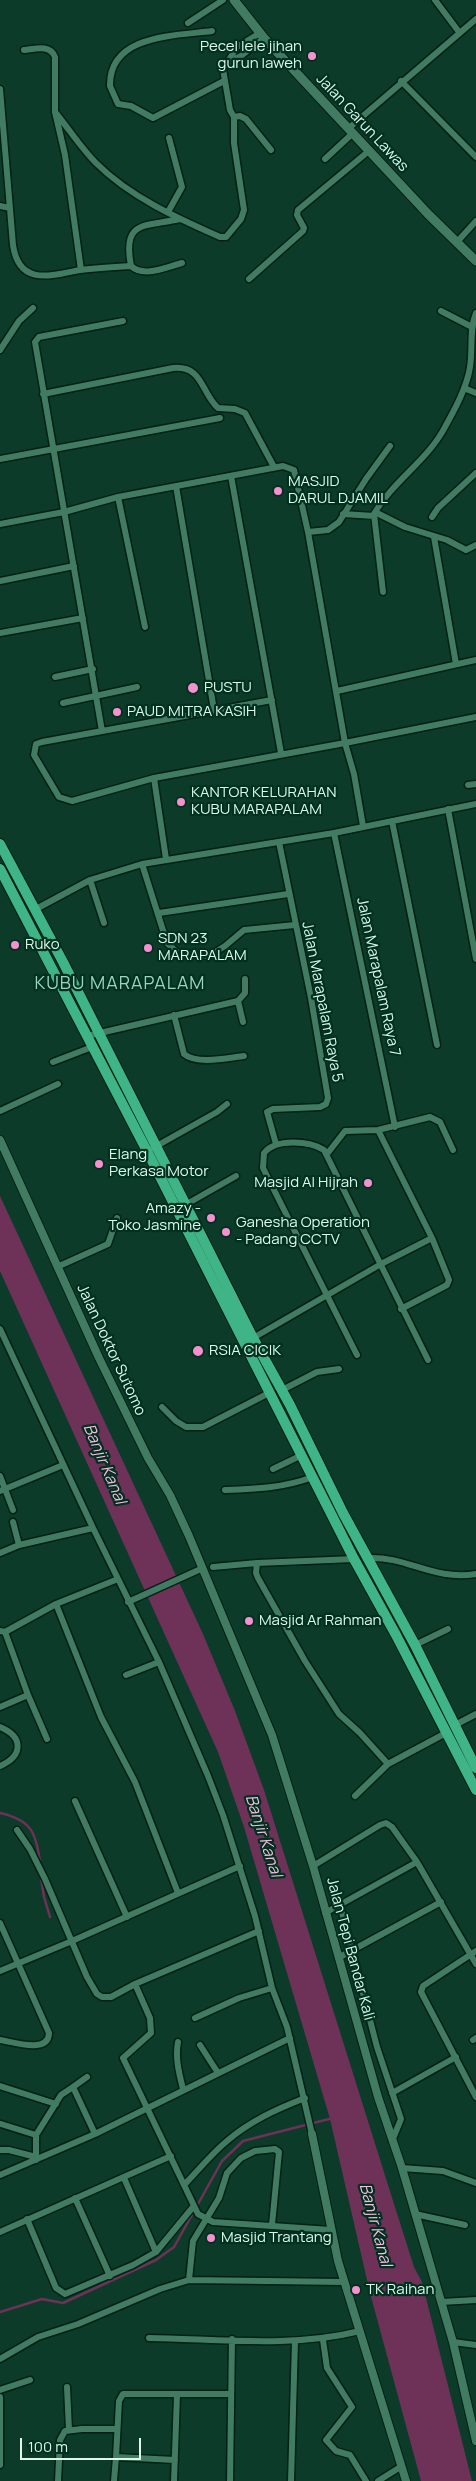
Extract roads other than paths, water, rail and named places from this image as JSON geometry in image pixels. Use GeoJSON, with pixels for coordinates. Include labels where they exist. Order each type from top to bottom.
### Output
{"type":"FeatureCollection","features":[{"type":"Feature","properties":{"kind":"main road","name":"Jalan Garun Lawas"},"geometry":{"type":"LineString","coordinates":[[234,0],[262,36],[476,261]]}},
{"type":"Feature","properties":{"kind":"main road"},"geometry":{"type":"LineString","coordinates":[[0,844],[36,909],[99,1032],[151,1149],[269,1392],[354,1559],[396,1635],[476,1790]]}},
{"type":"Feature","properties":{"kind":"main road"},"geometry":{"type":"LineString","coordinates":[[0,869],[92,1047],[151,1149],[186,1204],[253,1338],[290,1405],[338,1504],[415,1646],[476,1768]]}},
{"type":"Feature","properties":{"kind":"main road"},"geometry":{"type":"LineString","coordinates":[[279,1411],[290,1405]]}},
{"type":"Feature","properties":{"kind":"main road"},"geometry":{"type":"LineString","coordinates":[[396,1635],[407,1631]]}},
{"type":"Feature","properties":{"kind":"street"},"geometry":{"type":"LineString","coordinates":[[188,23],[223,0]]}},
{"type":"Feature","properties":{"kind":"street"},"geometry":{"type":"LineString","coordinates":[[435,0],[460,32]]}},
{"type":"Feature","properties":{"kind":"street"},"geometry":{"type":"LineString","coordinates":[[324,159],[401,81],[476,19]]}},
{"type":"Feature","properties":{"kind":"street"},"geometry":{"type":"LineString","coordinates":[[212,31],[146,40],[129,48],[117,62],[110,86],[118,104],[131,106],[153,118],[224,81]]}},
{"type":"Feature","properties":{"kind":"street"},"geometry":{"type":"LineString","coordinates":[[55,112],[94,162],[111,177],[180,219],[225,238],[229,236],[241,219],[244,210],[234,143],[234,117],[224,81],[225,64],[237,47],[262,36]]}},
{"type":"Feature","properties":{"kind":"street"},"geometry":{"type":"LineString","coordinates":[[24,50],[46,49],[53,53],[55,112],[66,155],[81,270]]}},
{"type":"Feature","properties":{"kind":"street"},"geometry":{"type":"LineString","coordinates":[[401,81],[476,157]]}},
{"type":"Feature","properties":{"kind":"street"},"geometry":{"type":"LineString","coordinates":[[0,89],[14,254],[21,267],[36,275],[45,277],[81,270],[131,266],[146,272],[182,263]]}},
{"type":"Feature","properties":{"kind":"street"},"geometry":{"type":"LineString","coordinates":[[234,117],[240,116],[246,119],[271,150]]}},
{"type":"Feature","properties":{"kind":"street"},"geometry":{"type":"LineString","coordinates":[[168,212],[182,187],[169,138]]}},
{"type":"Feature","properties":{"kind":"street"},"geometry":{"type":"LineString","coordinates":[[249,279],[303,231],[303,225],[297,215],[298,210],[370,150]]}},
{"type":"Feature","properties":{"kind":"street"},"geometry":{"type":"LineString","coordinates":[[0,206],[10,208]]}},
{"type":"Feature","properties":{"kind":"street"},"geometry":{"type":"LineString","coordinates":[[131,266],[127,248],[134,230],[138,227],[180,219]]}},
{"type":"Feature","properties":{"kind":"street"},"geometry":{"type":"LineString","coordinates":[[457,242],[476,220]]}},
{"type":"Feature","properties":{"kind":"street"},"geometry":{"type":"LineString","coordinates":[[0,350],[18,321],[33,308]]}},
{"type":"Feature","properties":{"kind":"street"},"geometry":{"type":"LineString","coordinates":[[441,311],[472,327]]}},
{"type":"Feature","properties":{"kind":"street"},"geometry":{"type":"LineString","coordinates":[[383,592],[374,514],[389,493],[438,440],[464,388],[470,367],[472,327],[476,313]]}},
{"type":"Feature","properties":{"kind":"street"},"geometry":{"type":"LineString","coordinates":[[102,731],[93,669],[36,347],[38,338],[123,321]]}},
{"type":"Feature","properties":{"kind":"street"},"geometry":{"type":"LineString","coordinates":[[43,394],[173,368],[186,368],[200,379],[218,408],[235,409],[245,413],[274,467]]}},
{"type":"Feature","properties":{"kind":"street"},"geometry":{"type":"LineString","coordinates":[[464,388],[476,393]]}},
{"type":"Feature","properties":{"kind":"street"},"geometry":{"type":"LineString","coordinates":[[0,459],[54,451],[220,418]]}},
{"type":"Feature","properties":{"kind":"street"},"geometry":{"type":"LineString","coordinates":[[308,532],[328,530],[339,522],[366,478],[390,446]]}},
{"type":"Feature","properties":{"kind":"street"},"geometry":{"type":"LineString","coordinates":[[0,524],[64,512],[176,486],[274,467],[289,467],[297,474],[345,743],[354,774],[362,826]]}},
{"type":"Feature","properties":{"kind":"street"},"geometry":{"type":"LineString","coordinates":[[432,517],[438,508],[476,473]]}},
{"type":"Feature","properties":{"kind":"street"},"geometry":{"type":"LineString","coordinates":[[231,476],[281,753]]}},
{"type":"Feature","properties":{"kind":"street"},"geometry":{"type":"LineString","coordinates":[[176,486],[214,710]]}},
{"type":"Feature","properties":{"kind":"street"},"geometry":{"type":"LineString","coordinates":[[118,498],[145,627]]}},
{"type":"Feature","properties":{"kind":"street"},"geometry":{"type":"LineString","coordinates":[[343,514],[374,514],[434,537],[447,540],[466,550],[476,545]]}},
{"type":"Feature","properties":{"kind":"street"},"geometry":{"type":"LineString","coordinates":[[434,537],[456,664]]}},
{"type":"Feature","properties":{"kind":"street"},"geometry":{"type":"LineString","coordinates":[[0,581],[74,566]]}},
{"type":"Feature","properties":{"kind":"street"},"geometry":{"type":"LineString","coordinates":[[0,633],[83,618]]}},
{"type":"Feature","properties":{"kind":"street"},"geometry":{"type":"LineString","coordinates":[[337,691],[476,660]]}},
{"type":"Feature","properties":{"kind":"street"},"geometry":{"type":"LineString","coordinates":[[55,677],[93,669]]}},
{"type":"Feature","properties":{"kind":"street"},"geometry":{"type":"LineString","coordinates":[[62,703],[137,687]]}},
{"type":"Feature","properties":{"kind":"street"},"geometry":{"type":"LineString","coordinates":[[272,700],[36,744],[33,751],[36,762],[59,797],[65,800],[83,799],[154,778],[476,717]]}},
{"type":"Feature","properties":{"kind":"street"},"geometry":{"type":"LineString","coordinates":[[154,778],[166,858]]}},
{"type":"Feature","properties":{"kind":"street"},"geometry":{"type":"LineString","coordinates":[[468,785],[476,784]]}},
{"type":"Feature","properties":{"kind":"street"},"geometry":{"type":"LineString","coordinates":[[36,909],[90,880],[166,858],[334,833],[476,804]]}},
{"type":"Feature","properties":{"kind":"street"},"geometry":{"type":"LineString","coordinates":[[448,809],[476,959]]}},
{"type":"Feature","properties":{"kind":"street"},"geometry":{"type":"LineString","coordinates":[[392,821],[437,1045]]}},
{"type":"Feature","properties":{"kind":"street","name":"Jalan Marapalam Raya 7"},"geometry":{"type":"LineString","coordinates":[[334,833],[395,1127]]}},
{"type":"Feature","properties":{"kind":"street","name":"Jalan Marapalam Raya 5"},"geometry":{"type":"LineString","coordinates":[[276,1144],[268,1112],[273,1109],[320,1106],[326,1104],[328,1098],[311,998],[288,894],[279,842]]}},
{"type":"Feature","properties":{"kind":"street"},"geometry":{"type":"LineString","coordinates":[[142,864],[167,943],[172,950],[188,956],[202,957],[215,954],[244,930],[295,925]]}},
{"type":"Feature","properties":{"kind":"street"},"geometry":{"type":"LineString","coordinates":[[90,880],[104,923]]}},
{"type":"Feature","properties":{"kind":"street"},"geometry":{"type":"LineString","coordinates":[[159,913],[288,894]]}},
{"type":"Feature","properties":{"kind":"street"},"geometry":{"type":"LineString","coordinates":[[87,1036],[238,1001],[245,993],[245,978]]}},
{"type":"Feature","properties":{"kind":"street"},"geometry":{"type":"LineString","coordinates":[[238,1001],[243,1022]]}},
{"type":"Feature","properties":{"kind":"street"},"geometry":{"type":"LineString","coordinates":[[174,1015],[184,1054],[189,1058],[211,1059],[244,1056]]}},
{"type":"Feature","properties":{"kind":"street"},"geometry":{"type":"LineString","coordinates":[[53,1062],[92,1047]]}},
{"type":"Feature","properties":{"kind":"street"},"geometry":{"type":"LineString","coordinates":[[0,1111],[58,1084]]}},
{"type":"Feature","properties":{"kind":"street"},"geometry":{"type":"LineString","coordinates":[[151,1149],[217,1112],[227,1104]]}},
{"type":"Feature","properties":{"kind":"street"},"geometry":{"type":"LineString","coordinates":[[327,1154],[345,1131],[378,1130],[395,1127],[424,1117],[437,1119],[453,1150]]}},
{"type":"Feature","properties":{"kind":"street"},"geometry":{"type":"LineString","coordinates":[[378,1130],[432,1238],[449,1280],[447,1285],[401,1309]]}},
{"type":"Feature","properties":{"kind":"street","name":"Jalan Doktor Sutomo"},"geometry":{"type":"LineString","coordinates":[[0,1140],[57,1267],[148,1458],[170,1495],[203,1568]]}},
{"type":"Feature","properties":{"kind":"street"},"geometry":{"type":"LineString","coordinates":[[357,1355],[263,1168],[264,1153],[276,1144],[313,1144],[327,1154],[382,1264],[401,1309],[428,1360]]}},
{"type":"Feature","properties":{"kind":"street"},"geometry":{"type":"LineString","coordinates":[[186,1204],[236,1176]]}},
{"type":"Feature","properties":{"kind":"street"},"geometry":{"type":"LineString","coordinates":[[57,1267],[108,1244],[117,1218]]}},
{"type":"Feature","properties":{"kind":"street"},"geometry":{"type":"LineString","coordinates":[[253,1338],[326,1295],[432,1238]]}},
{"type":"Feature","properties":{"kind":"street"},"geometry":{"type":"LineString","coordinates":[[0,1329],[128,1602],[159,1662],[208,1776],[240,1866],[259,1931],[272,1988],[290,2038],[305,2100],[330,2230],[344,2282],[406,2481]]}},
{"type":"Feature","properties":{"kind":"street"},"geometry":{"type":"LineString","coordinates":[[282,1390],[317,1372],[339,1369]]}},
{"type":"Feature","properties":{"kind":"street"},"geometry":{"type":"LineString","coordinates":[[162,1407],[176,1422],[186,1427],[203,1427],[269,1392]]}},
{"type":"Feature","properties":{"kind":"street"},"geometry":{"type":"LineString","coordinates":[[272,1469],[302,1455]]}},
{"type":"Feature","properties":{"kind":"street"},"geometry":{"type":"LineString","coordinates":[[3,1490],[63,1465]]}},
{"type":"Feature","properties":{"kind":"street"},"geometry":{"type":"LineString","coordinates":[[0,1476],[3,1490],[12,1510]]}},
{"type":"Feature","properties":{"kind":"street"},"geometry":{"type":"LineString","coordinates":[[225,1490],[283,1487],[312,1477]]}},
{"type":"Feature","properties":{"kind":"street"},"geometry":{"type":"LineString","coordinates":[[13,1522],[19,1545]]}},
{"type":"Feature","properties":{"kind":"street"},"geometry":{"type":"LineString","coordinates":[[0,1553],[19,1545],[93,1528]]}},
{"type":"Feature","properties":{"kind":"street"},"geometry":{"type":"LineString","coordinates":[[368,1558],[386,1559],[435,1573],[461,1576],[476,1574]]}},
{"type":"Feature","properties":{"kind":"street"},"geometry":{"type":"LineString","coordinates":[[213,1567],[257,1563],[354,1559]]}},
{"type":"Feature","properties":{"kind":"street"},"geometry":{"type":"LineString","coordinates":[[257,1563],[258,1578],[305,1661],[339,1714],[360,1733],[388,1764]]}},
{"type":"Feature","properties":{"kind":"street"},"geometry":{"type":"LineString","coordinates":[[128,1602],[203,1568]]}},
{"type":"Feature","properties":{"kind":"street","name":"Jalan Tepi Bandar Kali"},"geometry":{"type":"LineString","coordinates":[[203,1568],[272,1735],[313,1866],[338,1958],[453,2342],[476,2442]]}},
{"type":"Feature","properties":{"kind":"street"},"geometry":{"type":"LineString","coordinates":[[48,1739],[2,1631],[56,1604],[118,1579]]}},
{"type":"Feature","properties":{"kind":"street"},"geometry":{"type":"LineString","coordinates":[[56,1604],[101,1717],[135,1782],[178,1893]]}},
{"type":"Feature","properties":{"kind":"street"},"geometry":{"type":"LineString","coordinates":[[415,1646],[448,1629]]}},
{"type":"Feature","properties":{"kind":"street"},"geometry":{"type":"LineString","coordinates":[[126,1675],[159,1662]]}},
{"type":"Feature","properties":{"kind":"street"},"geometry":{"type":"LineString","coordinates":[[0,1707],[28,1695]]}},
{"type":"Feature","properties":{"kind":"street"},"geometry":{"type":"LineString","coordinates":[[455,1725],[476,1714]]}},
{"type":"Feature","properties":{"kind":"street"},"geometry":{"type":"LineString","coordinates":[[0,1727],[12,1734],[17,1742],[18,1751],[15,1758],[0,1766]]}},
{"type":"Feature","properties":{"kind":"street"},"geometry":{"type":"LineString","coordinates":[[355,1796],[388,1764],[446,1733]]}},
{"type":"Feature","properties":{"kind":"street"},"geometry":{"type":"LineString","coordinates":[[75,1801],[127,1917]]}},
{"type":"Feature","properties":{"kind":"street"},"geometry":{"type":"LineString","coordinates":[[313,1866],[375,1828],[386,1824],[392,1827],[417,1862],[473,1953],[476,1964]]}},
{"type":"Feature","properties":{"kind":"street"},"geometry":{"type":"LineString","coordinates":[[17,1830],[30,1849],[45,1879],[97,1994],[110,1997],[135,1984],[259,1931]]}},
{"type":"Feature","properties":{"kind":"street"},"geometry":{"type":"LineString","coordinates":[[325,1913],[417,1862]]}},
{"type":"Feature","properties":{"kind":"street"},"geometry":{"type":"LineString","coordinates":[[0,1971],[240,1866]]}},
{"type":"Feature","properties":{"kind":"street"},"geometry":{"type":"LineString","coordinates":[[338,1958],[441,1902]]}},
{"type":"Feature","properties":{"kind":"street"},"geometry":{"type":"LineString","coordinates":[[340,1905],[377,2047],[401,2119],[392,2141]]}},
{"type":"Feature","properties":{"kind":"street"},"geometry":{"type":"LineString","coordinates":[[0,1923],[49,2033],[49,2039],[46,2044],[39,2046],[0,2040]]}},
{"type":"Feature","properties":{"kind":"street"},"geometry":{"type":"LineString","coordinates":[[473,1953],[421,1989],[476,2097]]}},
{"type":"Feature","properties":{"kind":"street"},"geometry":{"type":"LineString","coordinates":[[135,1984],[152,2025],[148,2038],[123,2058],[195,2210],[207,2220],[330,2230]]}},
{"type":"Feature","properties":{"kind":"street"},"geometry":{"type":"LineString","coordinates":[[195,2018],[239,1998],[272,1988]]}},
{"type":"Feature","properties":{"kind":"street"},"geometry":{"type":"LineString","coordinates":[[0,2175],[95,2134],[183,2089],[290,2038]]}},
{"type":"Feature","properties":{"kind":"street"},"geometry":{"type":"LineString","coordinates":[[178,2042],[176,2051],[183,2089]]}},
{"type":"Feature","properties":{"kind":"street"},"geometry":{"type":"LineString","coordinates":[[200,2045],[218,2073]]}},
{"type":"Feature","properties":{"kind":"street"},"geometry":{"type":"LineString","coordinates":[[392,2093],[456,2057]]}},
{"type":"Feature","properties":{"kind":"street"},"geometry":{"type":"LineString","coordinates":[[36,2159],[36,2135],[63,2093],[87,2077]]}},
{"type":"Feature","properties":{"kind":"street"},"geometry":{"type":"LineString","coordinates":[[0,2086],[56,2104]]}},
{"type":"Feature","properties":{"kind":"street"},"geometry":{"type":"LineString","coordinates":[[73,2087],[95,2134]]}},
{"type":"Feature","properties":{"kind":"street"},"geometry":{"type":"LineString","coordinates":[[184,2185],[225,2142],[240,2131],[269,2112],[305,2100]]}},
{"type":"Feature","properties":{"kind":"street"},"geometry":{"type":"LineString","coordinates":[[1,2124],[36,2135]]}},
{"type":"Feature","properties":{"kind":"street"},"geometry":{"type":"LineString","coordinates":[[189,2280],[193,2241],[219,2198],[226,2173],[241,2158],[255,2151],[275,2149],[279,2152],[279,2166],[272,2225]]}},
{"type":"Feature","properties":{"kind":"street"},"geometry":{"type":"LineString","coordinates":[[0,2150],[9,2150],[36,2159]]}},
{"type":"Feature","properties":{"kind":"street"},"geometry":{"type":"LineString","coordinates":[[0,2232],[171,2156]]}},
{"type":"Feature","properties":{"kind":"street"},"geometry":{"type":"LineString","coordinates":[[402,2168],[443,2172],[476,2183]]}},
{"type":"Feature","properties":{"kind":"street"},"geometry":{"type":"LineString","coordinates":[[124,2178],[156,2252]]}},
{"type":"Feature","properties":{"kind":"street"},"geometry":{"type":"LineString","coordinates":[[75,2198],[110,2276]]}},
{"type":"Feature","properties":{"kind":"street"},"geometry":{"type":"LineString","coordinates":[[27,2219],[56,2288],[62,2293],[69,2294],[110,2276],[156,2252],[195,2210]]}},
{"type":"Feature","properties":{"kind":"street"},"geometry":{"type":"LineString","coordinates":[[415,2214],[466,2225]]}},
{"type":"Feature","properties":{"kind":"street"},"geometry":{"type":"LineString","coordinates":[[0,2359],[38,2337],[78,2324],[160,2289],[189,2280],[344,2282]]}},
{"type":"Feature","properties":{"kind":"street"},"geometry":{"type":"LineString","coordinates":[[441,2302],[476,2300]]}},
{"type":"Feature","properties":{"kind":"street"},"geometry":{"type":"LineString","coordinates":[[149,2338],[295,2341],[323,2340],[360,2331]]}},
{"type":"Feature","properties":{"kind":"street"},"geometry":{"type":"LineString","coordinates":[[230,2481],[232,2339]]}},
{"type":"Feature","properties":{"kind":"street"},"geometry":{"type":"LineString","coordinates":[[323,2340],[327,2368],[352,2407],[326,2440],[336,2451],[350,2455],[366,2481]]}},
{"type":"Feature","properties":{"kind":"street"},"geometry":{"type":"LineString","coordinates":[[291,2481],[295,2341]]}},
{"type":"Feature","properties":{"kind":"street"},"geometry":{"type":"LineString","coordinates":[[453,2342],[476,2345]]}},
{"type":"Feature","properties":{"kind":"street"},"geometry":{"type":"LineString","coordinates":[[0,2390],[30,2380]]}},
{"type":"Feature","properties":{"kind":"street"},"geometry":{"type":"LineString","coordinates":[[67,2388],[70,2430]]}},
{"type":"Feature","properties":{"kind":"street"},"geometry":{"type":"LineString","coordinates":[[114,2481],[120,2398],[123,2394],[231,2394]]}},
{"type":"Feature","properties":{"kind":"street"},"geometry":{"type":"LineString","coordinates":[[174,2481],[177,2395]]}},
{"type":"Feature","properties":{"kind":"street"},"geometry":{"type":"LineString","coordinates":[[0,2397],[0,2464]]}},
{"type":"Feature","properties":{"kind":"street"},"geometry":{"type":"LineString","coordinates":[[58,2481],[60,2440],[63,2433],[70,2430],[117,2429]]}},
{"type":"Feature","properties":{"kind":"street"},"geometry":{"type":"LineString","coordinates":[[116,2457],[175,2460]]}},
{"type":"Feature","properties":{"kind":"street"},"geometry":{"type":"LineString","coordinates":[[378,2481],[402,2466]]}},
{"type":"Feature","properties":{"kind":"water","name":"Banjir Kanal"},"geometry":{"type":"Polygon","coordinates":[[[0,1196],[203,1634],[235,1711],[264,1790],[414,2267],[422,2282],[472,2481],[421,2481],[370,2293],[330,2119],[244,1827],[218,1752],[0,1271],[0,1196]]]}},
{"type":"Feature","properties":{"kind":"waterway"},"geometry":{"type":"LineString","coordinates":[[0,1813],[19,1819],[30,1829],[34,1835],[40,1862]]}},
{"type":"Feature","properties":{"kind":"waterway"},"geometry":{"type":"LineString","coordinates":[[41,1878],[50,1917]]}},
{"type":"Feature","properties":{"kind":"waterway"},"geometry":{"type":"LineString","coordinates":[[0,2312],[42,2299],[63,2303],[156,2260],[174,2247],[222,2161],[243,2141],[333,2118]]}},
{"type":"Feature","properties":{"kind":"place","name":"Pecel lele jihan gurun laweh"},"geometry":{"type":"Point","coordinates":[312,56]}},
{"type":"Feature","properties":{"kind":"place","name":"MASJID DARUL DJAMIL"},"geometry":{"type":"Point","coordinates":[278,491]}},
{"type":"Feature","properties":{"kind":"place","name":"PUSTU"},"geometry":{"type":"Point","coordinates":[193,688]}},
{"type":"Feature","properties":{"kind":"place","name":"PAUD MITRA KASIH"},"geometry":{"type":"Point","coordinates":[117,712]}},
{"type":"Feature","properties":{"kind":"place","name":"KANTOR KELURAHAN KUBU MARAPALAM"},"geometry":{"type":"Point","coordinates":[181,802]}},
{"type":"Feature","properties":{"kind":"place","name":"Ruko"},"geometry":{"type":"Point","coordinates":[15,945]}},
{"type":"Feature","properties":{"kind":"place","name":"SDN 23 MARAPALAM"},"geometry":{"type":"Point","coordinates":[148,948]}},
{"type":"Feature","properties":{"kind":"place","name":"Elang Perkasa Motor"},"geometry":{"type":"Point","coordinates":[99,1164]}},
{"type":"Feature","properties":{"kind":"place","name":"Masjid Al Hijrah"},"geometry":{"type":"Point","coordinates":[368,1183]}},
{"type":"Feature","properties":{"kind":"place","name":"Amazy - Toko Jasmine"},"geometry":{"type":"Point","coordinates":[211,1218]}},
{"type":"Feature","properties":{"kind":"place","name":"Ganesha Operation - Padang CCTV"},"geometry":{"type":"Point","coordinates":[226,1232]}},
{"type":"Feature","properties":{"kind":"place","name":"RSIA CICIK"},"geometry":{"type":"Point","coordinates":[198,1351]}},
{"type":"Feature","properties":{"kind":"place","name":"Masjid Ar Rahman"},"geometry":{"type":"Point","coordinates":[249,1621]}},
{"type":"Feature","properties":{"kind":"place","name":"Masjid Trantang"},"geometry":{"type":"Point","coordinates":[211,2238]}},
{"type":"Feature","properties":{"kind":"place","name":"TK Raihan"},"geometry":{"type":"Point","coordinates":[356,2290]}},
{"type":"Feature","properties":{"kind":"district","name":"KUBU MARAPALAM"},"geometry":{"type":"Point","coordinates":[120,984]}}]}
